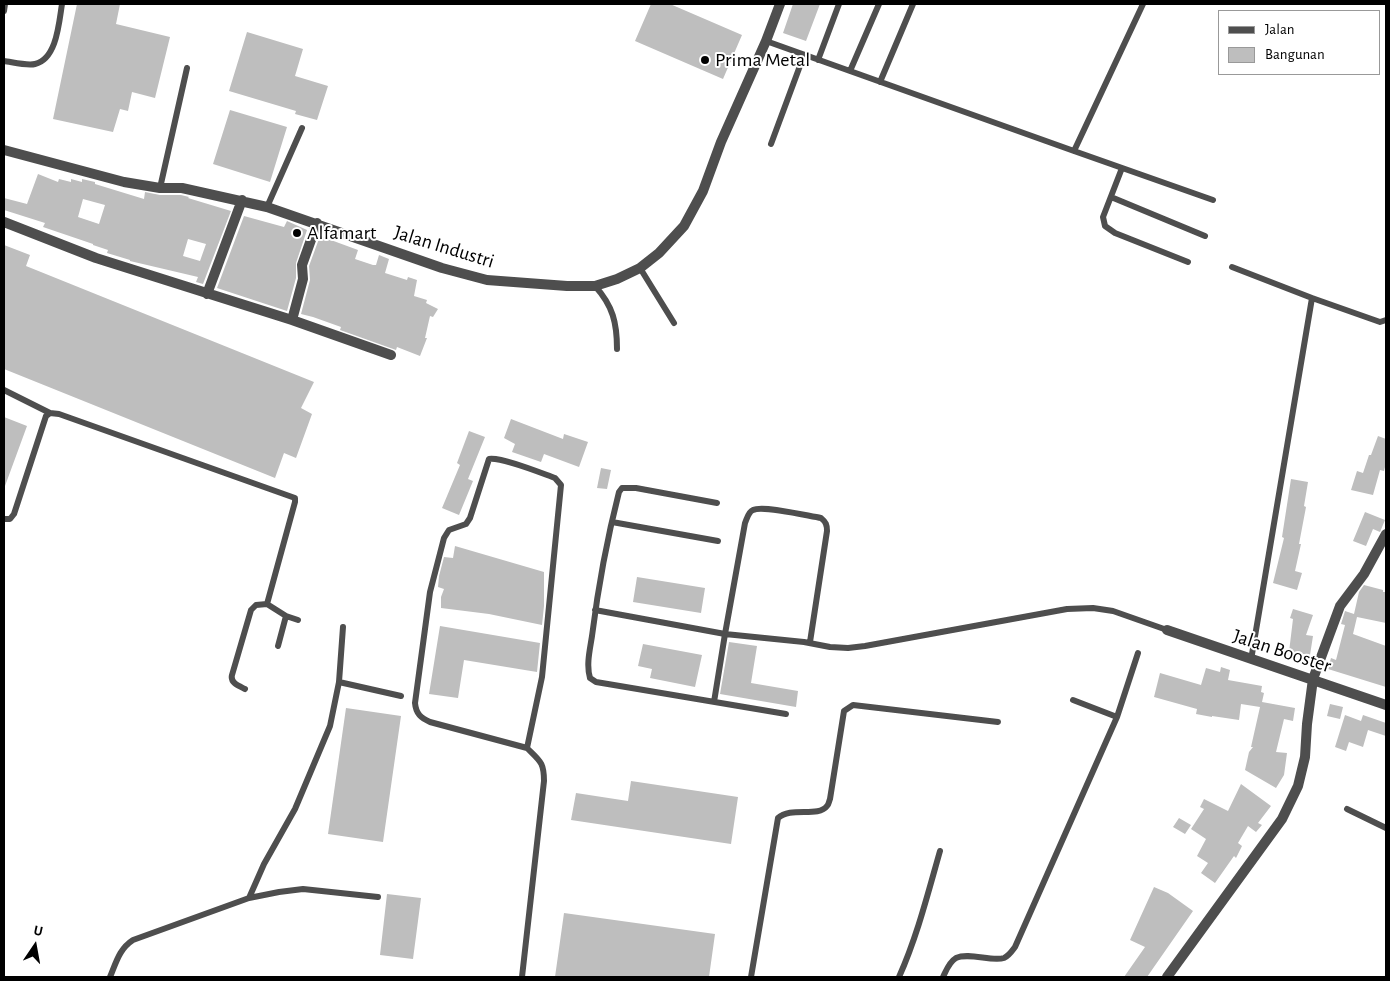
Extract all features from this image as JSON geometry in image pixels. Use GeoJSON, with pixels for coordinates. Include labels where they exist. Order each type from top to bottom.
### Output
{"type":"FeatureCollection","features":[{"type":"Feature","properties":{"kind":"street","name":"Jalan Industri"},"geometry":{"type":"LineString","coordinates":[[4,150],[124,182],[160,188],[182,188],[267,206],[434,265],[487,280],[567,286],[595,286],[617,280],[640,268],[678,234],[703,191],[721,142],[766,41],[780,4]]}},
{"type":"Feature","properties":{"kind":"street"},"geometry":{"type":"LineString","coordinates":[[207,294],[242,200]]}},
{"type":"Feature","properties":{"kind":"street"},"geometry":{"type":"LineString","coordinates":[[4,222],[96,258],[292,320],[391,355]]}},
{"type":"Feature","properties":{"kind":"street"},"geometry":{"type":"LineString","coordinates":[[292,320],[304,274],[302,265],[317,223]]}},
{"type":"Feature","properties":{"kind":"street"},"geometry":{"type":"LineString","coordinates":[[1167,977],[1282,819],[1298,786],[1305,758],[1313,679],[1340,606],[1364,574],[1386,534]]}},
{"type":"Feature","properties":{"kind":"street","name":"Jalan Booster"},"geometry":{"type":"LineString","coordinates":[[1167,630],[1386,705]]}},
{"type":"Feature","properties":{"kind":"lane"},"geometry":{"type":"LineString","coordinates":[[4,11],[5,4]]}},
{"type":"Feature","properties":{"kind":"lane"},"geometry":{"type":"LineString","coordinates":[[4,61],[34,64],[47,58],[56,38],[62,4]]}},
{"type":"Feature","properties":{"kind":"lane"},"geometry":{"type":"LineString","coordinates":[[818,60],[839,4]]}},
{"type":"Feature","properties":{"kind":"lane"},"geometry":{"type":"LineString","coordinates":[[850,72],[879,4]]}},
{"type":"Feature","properties":{"kind":"lane"},"geometry":{"type":"LineString","coordinates":[[880,82],[913,4]]}},
{"type":"Feature","properties":{"kind":"lane"},"geometry":{"type":"LineString","coordinates":[[1074,151],[1143,4]]}},
{"type":"Feature","properties":{"kind":"lane"},"geometry":{"type":"LineString","coordinates":[[766,41],[1213,200]]}},
{"type":"Feature","properties":{"kind":"lane"},"geometry":{"type":"LineString","coordinates":[[771,144],[804,55]]}},
{"type":"Feature","properties":{"kind":"lane"},"geometry":{"type":"LineString","coordinates":[[160,188],[187,68]]}},
{"type":"Feature","properties":{"kind":"lane"},"geometry":{"type":"LineString","coordinates":[[267,206],[302,128]]}},
{"type":"Feature","properties":{"kind":"lane"},"geometry":{"type":"LineString","coordinates":[[1122,168],[1103,217],[1105,226],[1115,233],[1188,262]]}},
{"type":"Feature","properties":{"kind":"lane"},"geometry":{"type":"LineString","coordinates":[[1111,197],[1205,236]]}},
{"type":"Feature","properties":{"kind":"lane"},"geometry":{"type":"LineString","coordinates":[[1232,266],[1312,298],[1380,322],[1386,320]]}},
{"type":"Feature","properties":{"kind":"lane"},"geometry":{"type":"LineString","coordinates":[[640,268],[674,323]]}},
{"type":"Feature","properties":{"kind":"lane"},"geometry":{"type":"LineString","coordinates":[[595,286],[605,297],[614,320],[617,349]]}},
{"type":"Feature","properties":{"kind":"lane"},"geometry":{"type":"LineString","coordinates":[[1252,660],[1312,298]]}},
{"type":"Feature","properties":{"kind":"lane"},"geometry":{"type":"LineString","coordinates":[[4,390],[50,413],[68,417],[295,498],[267,604]]}},
{"type":"Feature","properties":{"kind":"lane"},"geometry":{"type":"LineString","coordinates":[[4,519],[10,519],[14,514],[46,416],[50,413]]}},
{"type":"Feature","properties":{"kind":"lane"},"geometry":{"type":"LineString","coordinates":[[522,977],[544,781],[542,763],[527,748],[423,719],[416,712],[415,703],[430,592],[444,538],[449,530],[466,524],[470,518],[489,459],[502,460],[555,478],[561,485],[542,677],[527,748]]}},
{"type":"Feature","properties":{"kind":"lane"},"geometry":{"type":"LineString","coordinates":[[717,503],[636,488],[622,488],[619,492],[595,610],[588,665],[590,678],[596,682],[786,714]]}},
{"type":"Feature","properties":{"kind":"lane"},"geometry":{"type":"LineString","coordinates":[[714,702],[745,523],[752,510],[775,510],[821,518],[827,525],[810,642]]}},
{"type":"Feature","properties":{"kind":"lane"},"geometry":{"type":"LineString","coordinates":[[612,522],[718,542]]}},
{"type":"Feature","properties":{"kind":"lane"},"geometry":{"type":"LineString","coordinates":[[245,689],[231,679],[251,610],[256,606],[267,604],[286,616],[298,620]]}},
{"type":"Feature","properties":{"kind":"lane"},"geometry":{"type":"LineString","coordinates":[[595,610],[725,634],[810,642],[830,647],[848,648],[1067,609],[1093,608],[1113,611],[1167,630]]}},
{"type":"Feature","properties":{"kind":"lane"},"geometry":{"type":"LineString","coordinates":[[278,646],[286,616]]}},
{"type":"Feature","properties":{"kind":"lane"},"geometry":{"type":"LineString","coordinates":[[250,898],[264,864],[295,809],[330,726],[339,682],[343,627]]}},
{"type":"Feature","properties":{"kind":"lane"},"geometry":{"type":"LineString","coordinates":[[943,977],[950,964],[956,958],[965,956],[1003,958],[1010,954],[1015,947],[1117,717],[1138,653]]}},
{"type":"Feature","properties":{"kind":"lane"},"geometry":{"type":"LineString","coordinates":[[339,682],[401,696]]}},
{"type":"Feature","properties":{"kind":"lane"},"geometry":{"type":"LineString","coordinates":[[1073,700],[1117,717]]}},
{"type":"Feature","properties":{"kind":"lane"},"geometry":{"type":"LineString","coordinates":[[751,977],[778,818],[782,814],[790,812],[820,811],[827,807],[830,799],[844,711],[853,705],[998,722]]}},
{"type":"Feature","properties":{"kind":"lane"},"geometry":{"type":"LineString","coordinates":[[1347,810],[1386,828]]}},
{"type":"Feature","properties":{"kind":"lane"},"geometry":{"type":"LineString","coordinates":[[899,977],[920,922],[940,851]]}},
{"type":"Feature","properties":{"kind":"lane"},"geometry":{"type":"LineString","coordinates":[[110,977],[125,945],[133,940],[250,898],[303,889],[378,897]]}},
{"type":"Feature","properties":{"kind":"building"},"geometry":{"type":"Polygon","coordinates":[[[77,4],[120,4],[116,24],[170,37],[155,98],[132,92],[128,111],[120,109],[113,132],[53,119],[77,4]]]}},
{"type":"Feature","properties":{"kind":"building","name":"Prima Metal"},"geometry":{"type":"Polygon","coordinates":[[[651,4],[670,4],[742,35],[723,79],[635,41],[651,4]]]}},
{"type":"Feature","properties":{"kind":"building"},"geometry":{"type":"Polygon","coordinates":[[[793,4],[820,4],[806,41],[783,33],[793,4]]]}},
{"type":"Feature","properties":{"kind":"building"},"geometry":{"type":"Polygon","coordinates":[[[247,32],[303,49],[295,76],[328,86],[317,120],[295,114],[296,111],[229,91],[247,32]]]}},
{"type":"Feature","properties":{"kind":"building"},"geometry":{"type":"Polygon","coordinates":[[[230,110],[287,127],[270,182],[213,164],[230,110]]]}},
{"type":"Feature","properties":{"kind":"building"},"geometry":{"type":"Polygon","coordinates":[[[38,174],[58,182],[59,179],[71,182],[71,179],[82,182],[82,179],[95,182],[95,184],[144,199],[145,192],[160,195],[181,195],[231,211],[203,284],[196,282],[198,277],[130,261],[107,253],[108,250],[93,244],[43,227],[45,223],[4,210],[4,198],[27,204],[38,174]],[[83,199],[78,217],[99,224],[105,205],[83,199]],[[188,239],[183,256],[200,261],[206,244],[188,239]]]}},
{"type":"Feature","properties":{"kind":"building"},"geometry":{"type":"Polygon","coordinates":[[[244,216],[284,227],[287,221],[307,230],[296,263],[296,278],[287,311],[217,288],[244,216]]]}},
{"type":"Feature","properties":{"kind":"building"},"geometry":{"type":"Polygon","coordinates":[[[320,236],[358,250],[355,259],[373,265],[376,265],[379,255],[389,259],[385,273],[407,280],[408,277],[417,280],[414,296],[427,300],[426,303],[438,309],[433,317],[430,316],[425,338],[427,338],[420,356],[397,347],[396,350],[340,330],[341,327],[301,314],[310,280],[309,266],[320,236]]]}},
{"type":"Feature","properties":{"kind":"building"},"geometry":{"type":"Polygon","coordinates":[[[4,245],[30,255],[26,266],[314,382],[301,408],[312,414],[296,458],[284,453],[275,478],[4,369],[4,245]]]}},
{"type":"Feature","properties":{"kind":"building"},"geometry":{"type":"Polygon","coordinates":[[[4,417],[27,426],[5,486],[4,486],[4,417]]]}},
{"type":"Feature","properties":{"kind":"building"},"geometry":{"type":"Polygon","coordinates":[[[511,419],[563,439],[564,434],[588,442],[579,467],[544,454],[541,462],[512,452],[515,444],[504,438],[511,419]]]}},
{"type":"Feature","properties":{"kind":"building"},"geometry":{"type":"Polygon","coordinates":[[[469,431],[485,437],[468,479],[473,481],[459,515],[442,508],[460,465],[457,463],[469,431]]]}},
{"type":"Feature","properties":{"kind":"building"},"geometry":{"type":"Polygon","coordinates":[[[1378,436],[1386,439],[1386,463],[1384,471],[1380,470],[1373,495],[1351,490],[1357,471],[1363,473],[1378,436]]]}},
{"type":"Feature","properties":{"kind":"building"},"geometry":{"type":"Polygon","coordinates":[[[601,468],[611,470],[607,489],[597,488],[601,468]]]}},
{"type":"Feature","properties":{"kind":"building"},"geometry":{"type":"Polygon","coordinates":[[[1291,479],[1308,482],[1304,506],[1306,507],[1299,544],[1301,544],[1295,571],[1302,573],[1297,590],[1273,583],[1284,538],[1282,537],[1291,479]]]}},
{"type":"Feature","properties":{"kind":"building"},"geometry":{"type":"Polygon","coordinates":[[[1365,512],[1385,520],[1380,532],[1373,529],[1366,546],[1353,541],[1365,512]]]}},
{"type":"Feature","properties":{"kind":"building"},"geometry":{"type":"Polygon","coordinates":[[[455,546],[544,572],[542,625],[489,614],[441,608],[441,597],[444,589],[438,587],[439,576],[444,557],[453,558],[455,546]]]}},
{"type":"Feature","properties":{"kind":"building"},"geometry":{"type":"Polygon","coordinates":[[[637,577],[705,588],[701,613],[633,602],[637,577]]]}},
{"type":"Feature","properties":{"kind":"building"},"geometry":{"type":"Polygon","coordinates":[[[1364,585],[1386,592],[1386,623],[1357,617],[1353,634],[1386,646],[1386,687],[1328,669],[1331,658],[1336,660],[1345,625],[1341,624],[1345,611],[1354,614],[1359,592],[1364,585]]]}},
{"type":"Feature","properties":{"kind":"building"},"geometry":{"type":"Polygon","coordinates":[[[1293,609],[1313,615],[1306,635],[1313,636],[1310,655],[1289,652],[1293,619],[1290,618],[1293,609]]]}},
{"type":"Feature","properties":{"kind":"building"},"geometry":{"type":"Polygon","coordinates":[[[440,626],[540,643],[537,672],[464,660],[458,698],[429,694],[440,626]]]}},
{"type":"Feature","properties":{"kind":"building"},"geometry":{"type":"Polygon","coordinates":[[[729,642],[757,646],[751,683],[798,691],[796,707],[720,694],[729,642]]]}},
{"type":"Feature","properties":{"kind":"building"},"geometry":{"type":"Polygon","coordinates":[[[643,644],[702,655],[695,687],[650,678],[652,669],[638,666],[643,644]]]}},
{"type":"Feature","properties":{"kind":"building"},"geometry":{"type":"Polygon","coordinates":[[[1221,667],[1230,670],[1228,680],[1262,686],[1261,692],[1264,693],[1262,702],[1295,708],[1293,721],[1284,719],[1276,752],[1287,753],[1284,775],[1276,788],[1245,770],[1249,752],[1253,747],[1251,747],[1260,707],[1241,704],[1239,720],[1196,714],[1197,709],[1154,697],[1160,673],[1201,685],[1206,668],[1220,672],[1221,667]]]}},
{"type":"Feature","properties":{"kind":"building"},"geometry":{"type":"Polygon","coordinates":[[[1330,704],[1343,707],[1340,719],[1327,716],[1330,704]]]}},
{"type":"Feature","properties":{"kind":"building"},"geometry":{"type":"Polygon","coordinates":[[[346,708],[401,716],[383,842],[328,834],[346,708]]]}},
{"type":"Feature","properties":{"kind":"building"},"geometry":{"type":"Polygon","coordinates":[[[1345,715],[1361,721],[1363,715],[1386,723],[1386,736],[1368,730],[1363,747],[1349,742],[1346,751],[1335,747],[1345,715]]]}},
{"type":"Feature","properties":{"kind":"building"},"geometry":{"type":"Polygon","coordinates":[[[631,781],[738,797],[731,844],[571,820],[576,793],[628,801],[631,781]]]}},
{"type":"Feature","properties":{"kind":"building"},"geometry":{"type":"Polygon","coordinates":[[[1241,784],[1271,806],[1258,823],[1262,825],[1256,832],[1248,826],[1238,843],[1242,846],[1236,858],[1234,856],[1215,883],[1201,873],[1208,863],[1197,856],[1206,839],[1191,829],[1204,809],[1200,807],[1204,799],[1228,811],[1241,784]]]}},
{"type":"Feature","properties":{"kind":"building"},"geometry":{"type":"Polygon","coordinates":[[[1179,818],[1191,825],[1185,834],[1173,827],[1179,818]]]}},
{"type":"Feature","properties":{"kind":"building"},"geometry":{"type":"Polygon","coordinates":[[[1154,887],[1168,893],[1193,911],[1147,977],[1124,977],[1145,947],[1130,940],[1154,887]]]}},
{"type":"Feature","properties":{"kind":"building"},"geometry":{"type":"Polygon","coordinates":[[[387,894],[421,898],[413,959],[380,955],[387,894]]]}},
{"type":"Feature","properties":{"kind":"building"},"geometry":{"type":"Polygon","coordinates":[[[564,913],[715,934],[709,977],[555,977],[564,913]]]}},
{"type":"Feature","properties":{"kind":"place","name":"Prima Metal"},"geometry":{"type":"Point","coordinates":[705,60]}},
{"type":"Feature","properties":{"kind":"place","name":"Alfamart"},"geometry":{"type":"Point","coordinates":[297,233]}}]}
